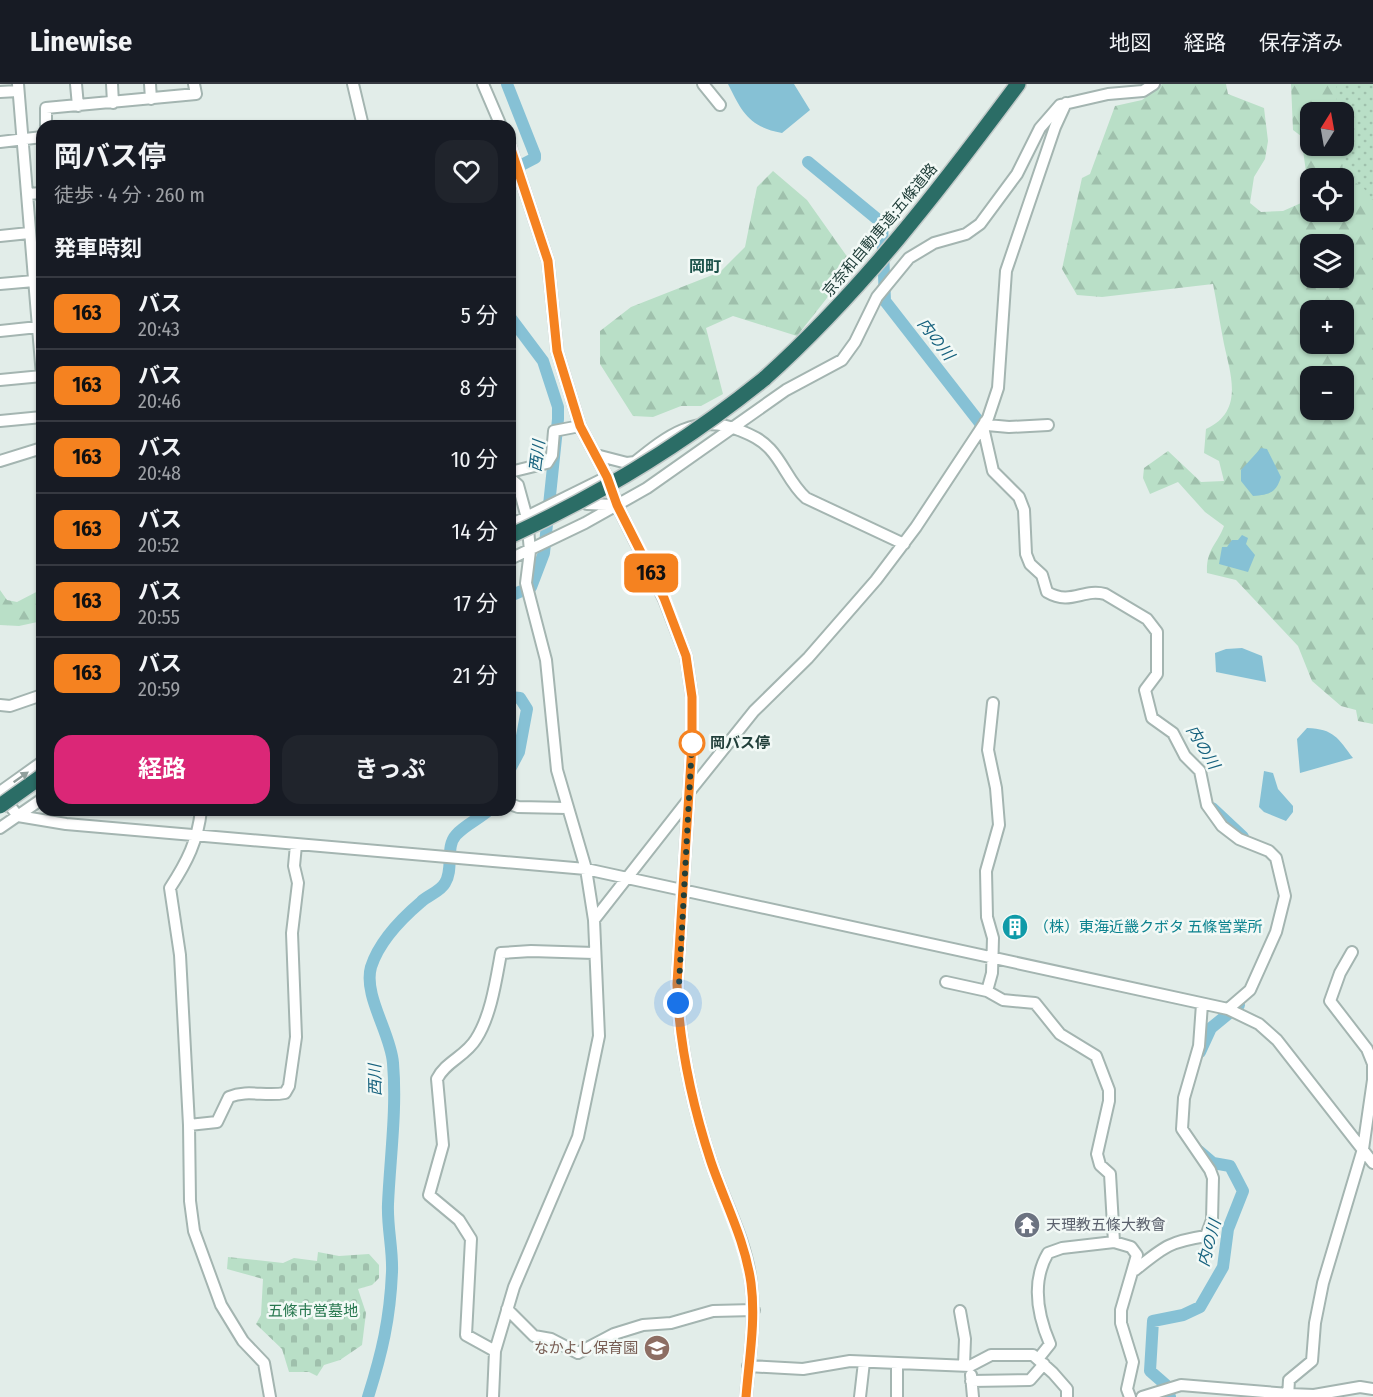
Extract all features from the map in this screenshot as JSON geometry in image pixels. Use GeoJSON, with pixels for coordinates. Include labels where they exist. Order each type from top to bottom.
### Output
{"type":"FeatureCollection","features":[{"type":"Feature","properties":{"kind":"highway","name":"京奈和自動車道;五條道路"},"geometry":{"type":"LineString","coordinates":[[516,533],[581,501],[655,457],[721,413],[764,379],[846,301],[923,210],[1018,84]]}},
{"type":"Feature","properties":{"kind":"highway"},"geometry":{"type":"LineString","coordinates":[[0,806],[36,780]]}},
{"type":"Feature","properties":{"kind":"street"},"geometry":{"type":"LineString","coordinates":[[76,84],[78,105]]}},
{"type":"Feature","properties":{"kind":"street"},"geometry":{"type":"LineString","coordinates":[[112,84],[113,103]]}},
{"type":"Feature","properties":{"kind":"street"},"geometry":{"type":"LineString","coordinates":[[150,84],[151,99]]}},
{"type":"Feature","properties":{"kind":"street"},"geometry":{"type":"LineString","coordinates":[[46,120],[46,108],[196,94],[194,84]]}},
{"type":"Feature","properties":{"kind":"street"},"geometry":{"type":"LineString","coordinates":[[353,84],[362,120]]}},
{"type":"Feature","properties":{"kind":"street"},"geometry":{"type":"LineString","coordinates":[[483,84],[498,120]]}},
{"type":"Feature","properties":{"kind":"street"},"geometry":{"type":"LineString","coordinates":[[703,84],[720,105]]}},
{"type":"Feature","properties":{"kind":"street"},"geometry":{"type":"LineString","coordinates":[[516,557],[617,505],[680,467],[786,390],[842,360],[855,342],[877,297],[904,262],[926,246],[966,234],[980,224],[1012,182],[1040,128],[1053,111],[1066,103],[1108,94],[1143,91],[1154,84]]}},
{"type":"Feature","properties":{"kind":"street"},"geometry":{"type":"LineString","coordinates":[[0,92],[18,88],[29,233],[36,289]]}},
{"type":"Feature","properties":{"kind":"street"},"geometry":{"type":"LineString","coordinates":[[594,920],[754,711],[808,658],[904,544],[982,428],[998,388],[1006,271],[1055,127],[1066,103]]}},
{"type":"Feature","properties":{"kind":"street"},"geometry":{"type":"LineString","coordinates":[[1053,111],[1055,127]]}},
{"type":"Feature","properties":{"kind":"street"},"geometry":{"type":"LineString","coordinates":[[0,142],[36,138]]}},
{"type":"Feature","properties":{"kind":"street"},"geometry":{"type":"LineString","coordinates":[[516,164],[548,261],[557,351],[580,426],[607,477],[617,505],[664,598],[686,656],[692,697],[689,795],[677,984],[679,1022],[695,1107],[712,1164],[742,1242],[754,1310],[746,1397]]}},
{"type":"Feature","properties":{"kind":"street"},"geometry":{"type":"LineString","coordinates":[[27,194],[36,193]]}},
{"type":"Feature","properties":{"kind":"street"},"geometry":{"type":"LineString","coordinates":[[0,236],[29,233]]}},
{"type":"Feature","properties":{"kind":"street"},"geometry":{"type":"LineString","coordinates":[[0,284],[34,281]]}},
{"type":"Feature","properties":{"kind":"street"},"geometry":{"type":"LineString","coordinates":[[0,331],[36,327]]}},
{"type":"Feature","properties":{"kind":"street"},"geometry":{"type":"LineString","coordinates":[[0,380],[36,377]]}},
{"type":"Feature","properties":{"kind":"street"},"geometry":{"type":"LineString","coordinates":[[0,421],[36,418]]}},
{"type":"Feature","properties":{"kind":"street"},"geometry":{"type":"LineString","coordinates":[[596,455],[627,463],[634,462],[672,435],[691,426],[717,423],[758,438],[771,450],[799,492],[806,498],[904,544]]}},
{"type":"Feature","properties":{"kind":"street"},"geometry":{"type":"LineString","coordinates":[[982,428],[987,425],[1009,427],[1048,425]]}},
{"type":"Feature","properties":{"kind":"street"},"geometry":{"type":"LineString","coordinates":[[516,471],[547,463],[552,455],[554,431],[580,426]]}},
{"type":"Feature","properties":{"kind":"street"},"geometry":{"type":"LineString","coordinates":[[982,428],[993,471],[1018,497],[1024,510],[1025,547],[1029,562],[1042,575],[1047,592],[1056,597],[1069,598],[1099,592],[1147,619],[1157,632],[1157,674],[1145,690],[1152,718],[1173,733],[1185,756],[1200,771],[1207,805],[1222,825],[1239,839],[1269,851],[1276,858],[1284,896],[1276,932],[1250,990],[1233,1011]]}},
{"type":"Feature","properties":{"kind":"street"},"geometry":{"type":"LineString","coordinates":[[0,461],[36,450]]}},
{"type":"Feature","properties":{"kind":"street"},"geometry":{"type":"LineString","coordinates":[[516,523],[607,477]]}},
{"type":"Feature","properties":{"kind":"street"},"geometry":{"type":"LineString","coordinates":[[493,1397],[495,1351],[507,1309],[578,1137],[587,1103],[599,1036],[594,920],[586,869],[557,770],[546,660],[528,588],[530,551],[527,518],[516,483]]}},
{"type":"Feature","properties":{"kind":"street"},"geometry":{"type":"LineString","coordinates":[[571,494],[587,504],[617,505]]}},
{"type":"Feature","properties":{"kind":"street"},"geometry":{"type":"LineString","coordinates":[[0,705],[10,706],[36,697]]}},
{"type":"Feature","properties":{"kind":"street"},"geometry":{"type":"LineString","coordinates":[[987,991],[992,973],[993,938],[987,917],[986,872],[999,825],[996,788],[988,750],[993,703]]}},
{"type":"Feature","properties":{"kind":"street"},"geometry":{"type":"LineString","coordinates":[[36,766],[0,792],[18,816],[66,824],[586,869],[1233,1011],[1259,1024],[1277,1040],[1373,1163]]}},
{"type":"Feature","properties":{"kind":"street"},"geometry":{"type":"LineString","coordinates":[[0,828],[36,803]]}},
{"type":"Feature","properties":{"kind":"street"},"geometry":{"type":"LineString","coordinates":[[516,806],[567,808]]}},
{"type":"Feature","properties":{"kind":"street"},"geometry":{"type":"LineString","coordinates":[[201,816],[199,836],[185,866],[170,888],[180,955],[189,1125],[190,1201],[194,1232],[221,1305],[243,1341],[264,1363],[270,1397]]}},
{"type":"Feature","properties":{"kind":"street"},"geometry":{"type":"LineString","coordinates":[[189,1125],[217,1122],[229,1097],[252,1091],[276,1095],[285,1093],[289,1086],[296,1037],[292,933],[298,883],[294,866],[296,845]]}},
{"type":"Feature","properties":{"kind":"street"},"geometry":{"type":"LineString","coordinates":[[495,1351],[466,1335],[471,1239],[467,1229],[429,1196],[443,1145],[437,1079],[441,1070],[476,1040],[485,1017],[501,953],[531,951],[594,953]]}},
{"type":"Feature","properties":{"kind":"street"},"geometry":{"type":"LineString","coordinates":[[1289,1396],[1289,1380],[1312,1361],[1315,1323],[1323,1283],[1363,1149],[1373,1080],[1371,1056],[1330,1000],[1340,973],[1352,952]]}},
{"type":"Feature","properties":{"kind":"street"},"geometry":{"type":"LineString","coordinates":[[946,982],[987,991],[1003,1000],[1035,1003],[1060,1034],[1096,1056],[1109,1090],[1109,1101],[1097,1154],[1100,1164],[1110,1174],[1114,1242]]}},
{"type":"Feature","properties":{"kind":"street"},"geometry":{"type":"LineString","coordinates":[[1135,1270],[1162,1247],[1178,1240],[1206,1236],[1211,1228],[1213,1178],[1182,1129],[1184,1098],[1199,1046],[1202,1004]]}},
{"type":"Feature","properties":{"kind":"street"},"geometry":{"type":"LineString","coordinates":[[971,1381],[1030,1380],[1050,1344],[1037,1308],[1039,1281],[1048,1253],[1062,1248],[1114,1242],[1135,1251],[1137,1255],[1135,1270],[1121,1310],[1121,1323],[1133,1362],[1127,1389],[1130,1397]]}},
{"type":"Feature","properties":{"kind":"street"},"geometry":{"type":"LineString","coordinates":[[507,1309],[534,1336],[551,1339],[578,1353],[614,1334],[643,1325],[671,1323],[713,1311],[754,1310]]}},
{"type":"Feature","properties":{"kind":"street"},"geometry":{"type":"LineString","coordinates":[[960,1311],[973,1397]]}},
{"type":"Feature","properties":{"kind":"street"},"geometry":{"type":"LineString","coordinates":[[748,1366],[803,1369],[850,1361],[967,1365],[991,1355],[1033,1355],[1066,1389],[1067,1397]]}},
{"type":"Feature","properties":{"kind":"street"},"geometry":{"type":"LineString","coordinates":[[860,1397],[864,1362]]}},
{"type":"Feature","properties":{"kind":"street"},"geometry":{"type":"LineString","coordinates":[[897,1364],[897,1397]]}},
{"type":"Feature","properties":{"kind":"street"},"geometry":{"type":"LineString","coordinates":[[1142,1397],[1192,1385],[1211,1392],[1289,1396],[1314,1395],[1360,1387],[1373,1389]]}},
{"type":"Feature","properties":{"kind":"green space"},"geometry":{"type":"Polygon","coordinates":[[[1162,84],[1226,84],[1228,94],[1264,108],[1268,141],[1265,159],[1254,177],[1250,203],[1261,212],[1283,211],[1300,203],[1300,222],[1354,222],[1354,182],[1362,186],[1373,200],[1373,724],[1358,721],[1356,710],[1341,706],[1312,681],[1298,646],[1236,580],[1207,573],[1208,558],[1224,526],[1205,512],[1178,482],[1150,494],[1143,478],[1144,468],[1168,451],[1201,482],[1224,481],[1219,461],[1204,453],[1206,429],[1226,413],[1232,392],[1213,284],[1102,297],[1077,295],[1062,269],[1082,178],[1090,174],[1115,106],[1142,100],[1162,84]]]}},
{"type":"Feature","properties":{"kind":"green space"},"geometry":{"type":"Polygon","coordinates":[[[1291,84],[1336,84],[1337,102],[1300,102],[1300,135],[1293,130],[1291,84]]]}},
{"type":"Feature","properties":{"kind":"green space"},"geometry":{"type":"Polygon","coordinates":[[[1310,84],[1373,84],[1373,234],[1354,197],[1354,168],[1337,168],[1328,156],[1354,156],[1354,102],[1314,102],[1310,84]]]}},
{"type":"Feature","properties":{"kind":"green space"},"geometry":{"type":"Polygon","coordinates":[[[1304,156],[1340,156],[1343,168],[1305,168],[1304,156]]]}},
{"type":"Feature","properties":{"kind":"green space"},"geometry":{"type":"Polygon","coordinates":[[[773,171],[807,200],[853,265],[797,336],[733,316],[706,328],[723,394],[701,406],[681,406],[653,417],[633,416],[600,364],[600,331],[631,307],[720,272],[745,247],[757,187],[773,171]]]}},
{"type":"Feature","properties":{"kind":"green space"},"geometry":{"type":"Polygon","coordinates":[[[0,590],[7,600],[17,602],[36,592],[36,622],[19,626],[0,625],[0,590]]]}},
{"type":"Feature","properties":{"kind":"green space","name":"五條市営墓地"},"geometry":{"type":"Polygon","coordinates":[[[318,1252],[339,1256],[369,1254],[379,1265],[379,1278],[372,1285],[358,1289],[366,1313],[362,1345],[340,1360],[324,1365],[317,1376],[309,1372],[289,1372],[282,1349],[256,1324],[261,1315],[263,1279],[227,1269],[228,1257],[283,1263],[294,1258],[317,1261],[318,1252]]]}},
{"type":"Feature","properties":{"kind":"water"},"geometry":{"type":"Polygon","coordinates":[[[728,84],[794,84],[810,110],[782,133],[771,130],[762,127],[748,117],[728,84]]]}},
{"type":"Feature","properties":{"kind":"water"},"geometry":{"type":"Polygon","coordinates":[[[1261,448],[1267,449],[1281,477],[1274,490],[1253,496],[1241,481],[1241,470],[1261,448]]]}},
{"type":"Feature","properties":{"kind":"water"},"geometry":{"type":"Polygon","coordinates":[[[1242,535],[1248,538],[1246,544],[1255,555],[1248,572],[1219,564],[1222,547],[1227,547],[1232,540],[1238,540],[1242,535]]]}},
{"type":"Feature","properties":{"kind":"water"},"geometry":{"type":"Polygon","coordinates":[[[1242,648],[1262,656],[1266,682],[1216,672],[1215,653],[1226,649],[1242,648]]]}},
{"type":"Feature","properties":{"kind":"water"},"geometry":{"type":"Polygon","coordinates":[[[1307,728],[1323,730],[1334,736],[1353,758],[1300,773],[1297,739],[1307,728]]]}},
{"type":"Feature","properties":{"kind":"water"},"geometry":{"type":"Polygon","coordinates":[[[1264,771],[1273,773],[1278,789],[1293,806],[1293,812],[1286,821],[1264,812],[1259,807],[1264,771]]]}},
{"type":"Feature","properties":{"kind":"waterway","name":"西川"},"geometry":{"type":"LineString","coordinates":[[507,84],[535,155],[535,158],[516,168]]}},
{"type":"Feature","properties":{"kind":"waterway","name":"内の川"},"geometry":{"type":"LineString","coordinates":[[808,162],[882,223],[885,301],[980,423],[982,435]]}},
{"type":"Feature","properties":{"kind":"waterway","name":"西川"},"geometry":{"type":"LineString","coordinates":[[516,325],[543,361],[558,407],[544,553],[531,587],[516,593]]}},
{"type":"Feature","properties":{"kind":"waterway","name":"西川"},"geometry":{"type":"LineString","coordinates":[[516,698],[520,698],[527,709],[516,758]]}},
{"type":"Feature","properties":{"kind":"waterway","name":"内の川"},"geometry":{"type":"LineString","coordinates":[[1212,808],[1243,837]]}},
{"type":"Feature","properties":{"kind":"waterway","name":"西川"},"geometry":{"type":"LineString","coordinates":[[368,1397],[385,1336],[391,1289],[392,1264],[388,1204],[394,1098],[393,1063],[388,1040],[371,990],[371,967],[379,949],[398,923],[445,883],[448,877],[453,840],[464,828],[481,816]]}},
{"type":"Feature","properties":{"kind":"waterway","name":"内の川"},"geometry":{"type":"LineString","coordinates":[[1200,1052],[1211,1028],[1239,1005]]}},
{"type":"Feature","properties":{"kind":"waterway","name":"内の川"},"geometry":{"type":"LineString","coordinates":[[1170,1397],[1166,1385],[1150,1371],[1153,1321],[1183,1315],[1200,1307],[1223,1267],[1228,1229],[1243,1191],[1230,1166],[1213,1163],[1199,1151]]}},
{"type":"Feature","properties":{"kind":"bus line","name":"163"},"geometry":{"type":"LineString","coordinates":[[516,161],[548,261],[557,351],[580,426],[607,477],[617,505],[664,598],[686,656],[692,697],[692,744],[677,984],[679,1022],[695,1107],[712,1164],[742,1242],[751,1281],[754,1310],[746,1397]]}},
{"type":"Feature","properties":{"kind":"place","name":"岡バス停"},"geometry":{"type":"Point","coordinates":[692,743]}},
{"type":"Feature","properties":{"kind":"place","name":"（株）東海近畿クボタ 五條営業所"},"geometry":{"type":"Point","coordinates":[1015,927]}},
{"type":"Feature","properties":{"kind":"place","name":"天理教五條大教會"},"geometry":{"type":"Point","coordinates":[1027,1225]}},
{"type":"Feature","properties":{"kind":"place","name":"なかよし保育園"},"geometry":{"type":"Point","coordinates":[657,1348]}},
{"type":"Feature","properties":{"kind":"district","name":"岡町"},"geometry":{"type":"Point","coordinates":[705,266]}},
{"type":"Feature","properties":{"kind":"route"},"geometry":{"type":"LineString","coordinates":[[678,1003],[677,984],[692,743]]}}]}
